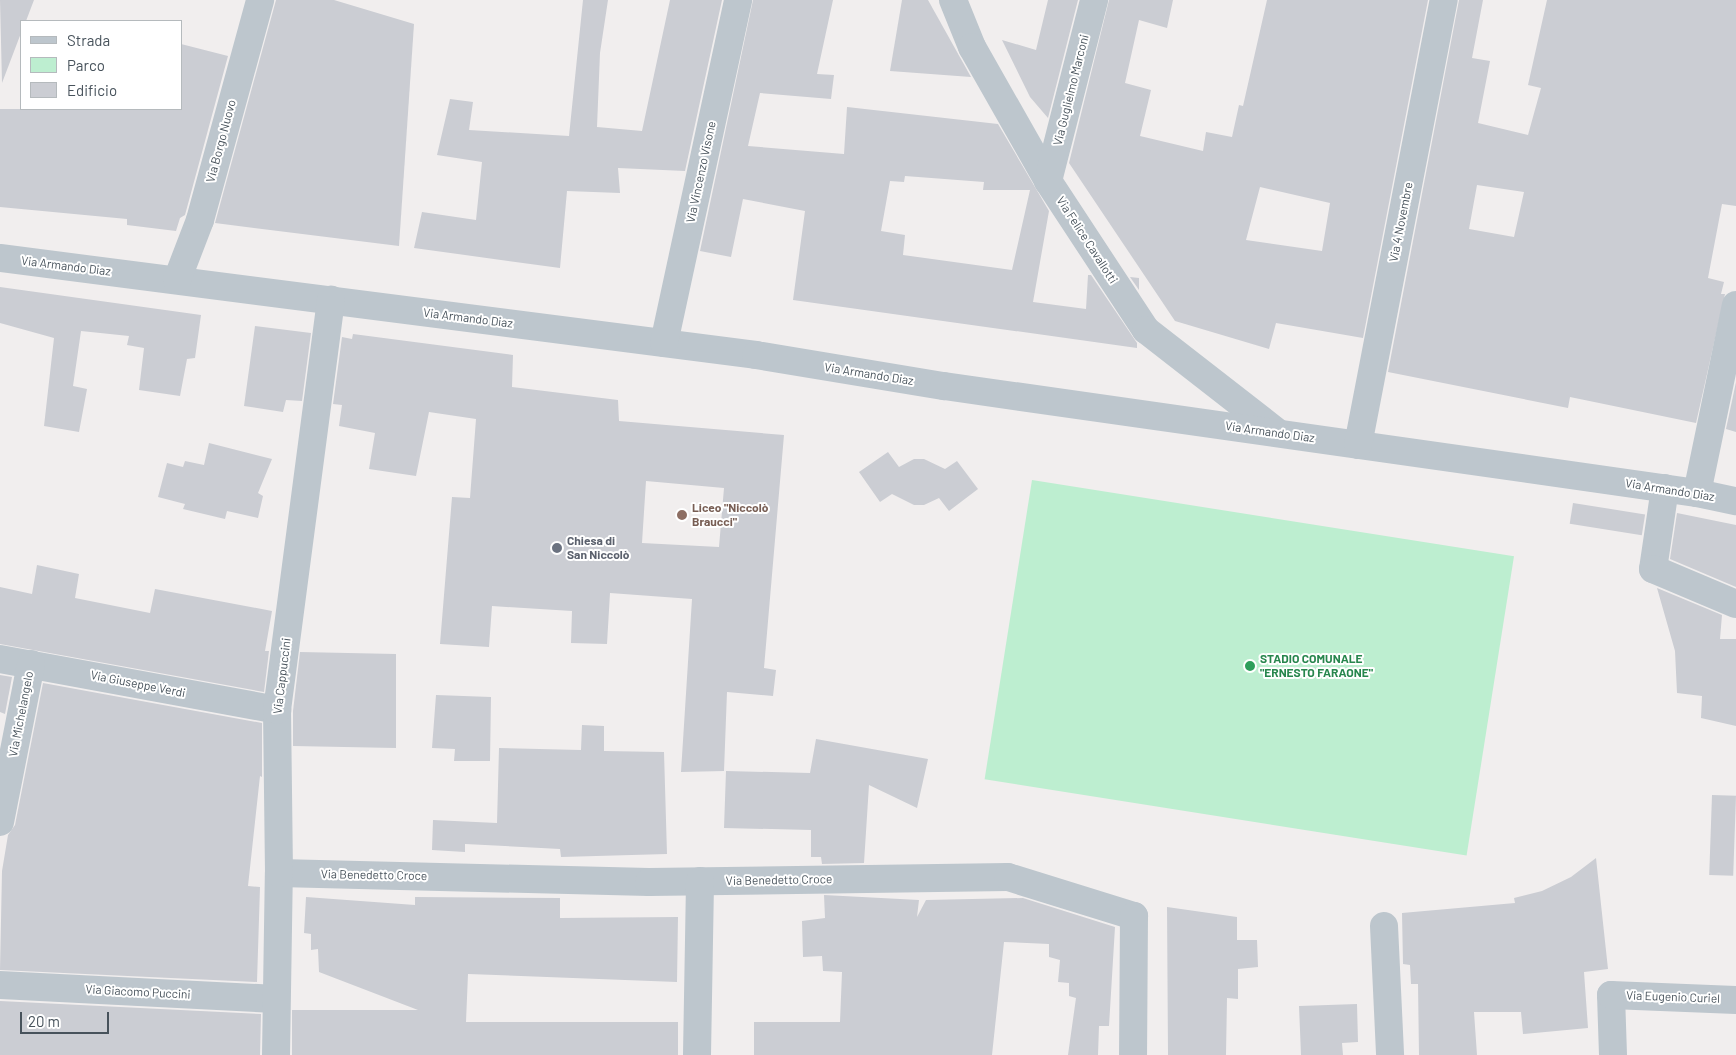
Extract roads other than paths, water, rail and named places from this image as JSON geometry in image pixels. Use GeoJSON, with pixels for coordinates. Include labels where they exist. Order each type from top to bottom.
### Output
{"type":"FeatureCollection","features":[{"type":"Feature","properties":{"kind":"street","name":"Via Borgo Nuovo"},"geometry":{"type":"LineString","coordinates":[[177,280],[200,220],[260,0]]}},
{"type":"Feature","properties":{"kind":"street","name":"Via Vincenzo Visone"},"geometry":{"type":"LineString","coordinates":[[664,343],[738,0]]}},
{"type":"Feature","properties":{"kind":"street","name":"Via Felice Cavallotti"},"geometry":{"type":"LineString","coordinates":[[952,0],[972,47],[1048,181],[1146,330],[1278,433]]}},
{"type":"Feature","properties":{"kind":"street","name":"Via Guglielmo Marconi"},"geometry":{"type":"LineString","coordinates":[[1048,181],[1094,0]]}},
{"type":"Feature","properties":{"kind":"street","name":"Via 4 Novembre"},"geometry":{"type":"LineString","coordinates":[[1358,445],[1444,0]]}},
{"type":"Feature","properties":{"kind":"street","name":"Via Armando Diaz"},"geometry":{"type":"LineString","coordinates":[[0,258],[664,343],[1665,488],[1736,501]]}},
{"type":"Feature","properties":{"kind":"street","name":"Via Cappuccini"},"geometry":{"type":"LineString","coordinates":[[276,1055],[279,873],[276,710],[331,300]]}},
{"type":"Feature","properties":{"kind":"street"},"geometry":{"type":"LineString","coordinates":[[1696,493],[1736,305]]}},
{"type":"Feature","properties":{"kind":"street"},"geometry":{"type":"LineString","coordinates":[[1665,488],[1653,569],[1736,604]]}},
{"type":"Feature","properties":{"kind":"street","name":"Via Giuseppe Verdi"},"geometry":{"type":"LineString","coordinates":[[0,659],[276,710]]}},
{"type":"Feature","properties":{"kind":"street","name":"Via Michelangelo"},"geometry":{"type":"LineString","coordinates":[[0,822],[30,664]]}},
{"type":"Feature","properties":{"kind":"street","name":"Via Benedetto Croce"},"geometry":{"type":"LineString","coordinates":[[279,873],[700,881],[1008,877],[1134,916],[1133,1055]]}},
{"type":"Feature","properties":{"kind":"street"},"geometry":{"type":"LineString","coordinates":[[697,1055],[700,881]]}},
{"type":"Feature","properties":{"kind":"street"},"geometry":{"type":"LineString","coordinates":[[1384,926],[1390,1055]]}},
{"type":"Feature","properties":{"kind":"street","name":"Via Giacomo Puccini"},"geometry":{"type":"LineString","coordinates":[[0,985],[276,999]]}},
{"type":"Feature","properties":{"kind":"street","name":"Via Eugenio Curiel"},"geometry":{"type":"LineString","coordinates":[[1613,1055],[1611,995],[1736,1000]]}},
{"type":"Feature","properties":{"kind":"place","name":"Liceo \"Niccolò Braucci\""},"geometry":{"type":"Point","coordinates":[682,515]}},
{"type":"Feature","properties":{"kind":"place","name":"Chiesa di San Niccolò"},"geometry":{"type":"Point","coordinates":[557,548]}},
{"type":"Feature","properties":{"kind":"place","name":"STADIO COMUNALE \"ERNESTO FARAONE\""},"geometry":{"type":"Point","coordinates":[1250,666]}}]}
